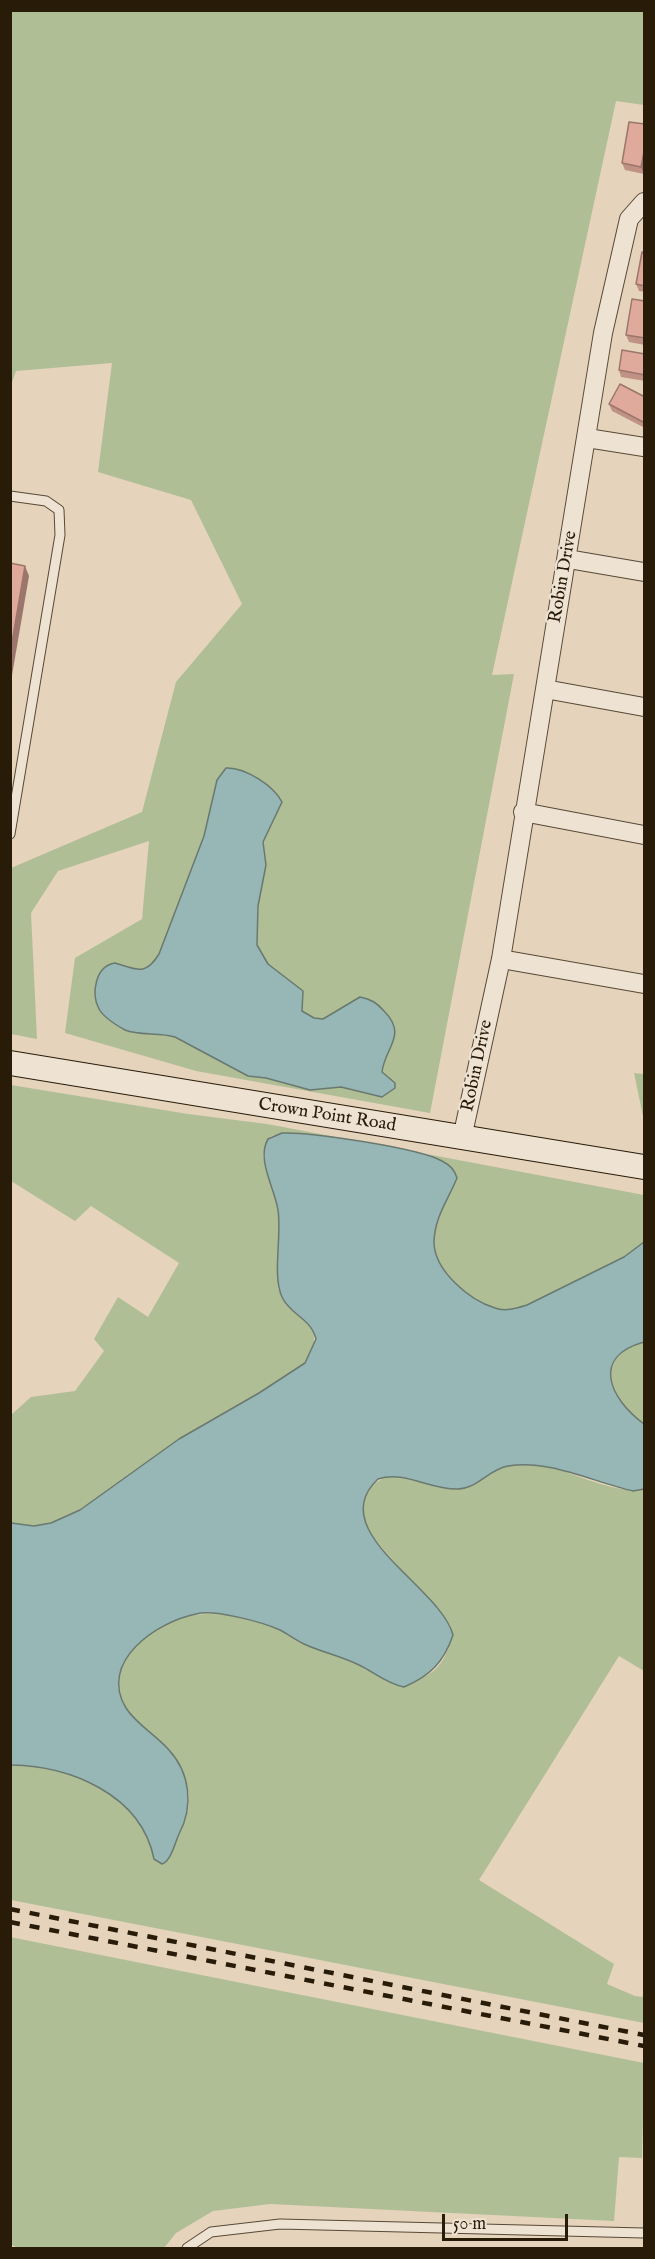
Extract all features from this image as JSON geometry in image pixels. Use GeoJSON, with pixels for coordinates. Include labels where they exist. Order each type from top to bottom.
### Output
{"type":"FeatureCollection","features":[{"type":"Feature","properties":{"kind":"main road","name":"Crown Point Road"},"geometry":{"type":"LineString","coordinates":[[10,1063],[645,1167]]}},
{"type":"Feature","properties":{"kind":"street","name":"Robin Drive"},"geometry":{"type":"LineString","coordinates":[[462,1137],[501,959],[523,812],[568,559],[603,333],[629,219],[645,202]]}},
{"type":"Feature","properties":{"kind":"street"},"geometry":{"type":"LineString","coordinates":[[586,438],[645,447]]}},
{"type":"Feature","properties":{"kind":"street"},"geometry":{"type":"LineString","coordinates":[[568,559],[645,572]]}},
{"type":"Feature","properties":{"kind":"street"},"geometry":{"type":"LineString","coordinates":[[545,689],[645,707]]}},
{"type":"Feature","properties":{"kind":"street"},"geometry":{"type":"LineString","coordinates":[[523,812],[645,835]]}},
{"type":"Feature","properties":{"kind":"street"},"geometry":{"type":"LineString","coordinates":[[501,959],[645,984]]}},
{"type":"Feature","properties":{"kind":"lane"},"geometry":{"type":"LineString","coordinates":[[10,496],[46,501],[59,510],[60,535],[10,834]]}},
{"type":"Feature","properties":{"kind":"lane"},"geometry":{"type":"LineString","coordinates":[[187,2248],[211,2232],[280,2224],[645,2233]]}},
{"type":"Feature","properties":{"kind":"green space"},"geometry":{"type":"Polygon","coordinates":[[[11,11],[644,11],[644,105],[616,101],[492,675],[514,674],[430,1113],[196,1071],[65,1033],[75,958],[142,919],[149,841],[58,871],[31,913],[37,1039],[11,1034],[11,868],[142,812],[176,682],[242,604],[191,500],[98,472],[112,363],[16,371],[11,385],[11,11]]]}},
{"type":"Feature","properties":{"kind":"green space"},"geometry":{"type":"Polygon","coordinates":[[[634,1073],[644,1074],[644,1121],[634,1073]]]}},
{"type":"Feature","properties":{"kind":"green space"},"geometry":{"type":"Polygon","coordinates":[[[11,1085],[188,1114],[267,1124],[414,1152],[293,1133],[271,1136],[263,1155],[278,1207],[281,1232],[278,1288],[283,1300],[306,1320],[314,1333],[314,1346],[305,1363],[259,1393],[179,1439],[80,1510],[51,1523],[34,1526],[11,1523],[11,1415],[31,1397],[75,1391],[104,1351],[94,1339],[118,1297],[148,1317],[179,1263],[91,1206],[75,1221],[11,1181],[11,1085]]]}},
{"type":"Feature","properties":{"kind":"green space"},"geometry":{"type":"Polygon","coordinates":[[[416,1152],[644,1195],[644,1242],[624,1257],[527,1305],[503,1310],[495,1308],[475,1298],[455,1283],[440,1264],[434,1243],[436,1226],[457,1178],[455,1172],[441,1160],[416,1152]]]}},
{"type":"Feature","properties":{"kind":"green space"},"geometry":{"type":"Polygon","coordinates":[[[644,1342],[644,1424],[622,1403],[611,1379],[611,1368],[616,1358],[627,1349],[644,1342]]]}},
{"type":"Feature","properties":{"kind":"green space"},"geometry":{"type":"Polygon","coordinates":[[[515,1465],[543,1466],[606,1486],[631,1490],[644,1489],[644,1671],[619,1656],[479,1880],[614,1964],[607,1984],[635,1996],[644,1997],[644,2023],[11,1900],[11,1765],[56,1771],[100,1788],[119,1801],[134,1817],[147,1836],[154,1859],[168,1860],[188,1810],[188,1789],[183,1772],[174,1758],[137,1722],[120,1693],[119,1678],[123,1665],[141,1642],[172,1621],[206,1614],[224,1615],[277,1629],[301,1643],[358,1664],[396,1685],[424,1676],[441,1663],[451,1637],[450,1625],[370,1534],[362,1511],[362,1501],[372,1485],[387,1476],[407,1479],[515,1465]]]}},
{"type":"Feature","properties":{"kind":"green space"},"geometry":{"type":"Polygon","coordinates":[[[10,1937],[644,2063],[642,2158],[619,2157],[614,2221],[270,2204],[213,2211],[176,2233],[164,2248],[18,2248],[10,2244],[10,1937]]]}},
{"type":"Feature","properties":{"kind":"water"},"geometry":{"type":"Polygon","coordinates":[[[226,768],[250,774],[273,790],[282,802],[263,842],[266,865],[258,906],[257,945],[268,964],[303,991],[302,1011],[314,1018],[323,1019],[360,997],[374,1002],[391,1019],[395,1034],[382,1072],[395,1083],[395,1088],[382,1097],[341,1087],[310,1090],[266,1078],[248,1076],[175,1037],[125,1030],[114,1024],[99,1009],[95,989],[96,981],[103,969],[115,963],[134,969],[144,969],[159,954],[204,836],[217,780],[226,768]]]}},
{"type":"Feature","properties":{"kind":"water"},"geometry":{"type":"Polygon","coordinates":[[[282,1133],[339,1138],[389,1146],[430,1156],[450,1166],[457,1178],[436,1225],[434,1243],[436,1254],[440,1264],[455,1283],[475,1298],[495,1308],[507,1310],[527,1305],[624,1257],[644,1242],[644,1342],[627,1349],[616,1358],[611,1368],[611,1379],[622,1403],[644,1424],[644,1489],[633,1491],[555,1468],[524,1465],[501,1468],[471,1486],[458,1489],[437,1487],[407,1478],[378,1479],[365,1499],[364,1519],[374,1539],[444,1617],[453,1635],[445,1653],[435,1667],[404,1687],[386,1681],[352,1662],[304,1644],[280,1630],[238,1617],[214,1613],[196,1614],[180,1618],[149,1635],[125,1660],[119,1675],[119,1691],[130,1714],[176,1759],[182,1769],[188,1790],[184,1823],[170,1856],[162,1864],[154,1859],[147,1836],[134,1817],[119,1801],[100,1788],[56,1771],[11,1765],[11,1523],[34,1526],[51,1523],[80,1510],[179,1439],[259,1393],[305,1363],[316,1339],[310,1326],[286,1303],[279,1288],[278,1210],[264,1156],[268,1139],[282,1133]]]}},
{"type":"Feature","properties":{"kind":"building"},"geometry":{"type":"Polygon","coordinates":[[[629,122],[645,124],[645,147],[641,167],[622,163],[629,122]]]}},
{"type":"Feature","properties":{"kind":"building"},"geometry":{"type":"Polygon","coordinates":[[[642,252],[645,253],[645,286],[636,284],[642,252]]]}},
{"type":"Feature","properties":{"kind":"building"},"geometry":{"type":"Polygon","coordinates":[[[632,299],[645,301],[645,338],[626,335],[632,299]]]}},
{"type":"Feature","properties":{"kind":"building"},"geometry":{"type":"Polygon","coordinates":[[[622,350],[645,354],[645,375],[619,370],[622,350]]]}},
{"type":"Feature","properties":{"kind":"building"},"geometry":{"type":"Polygon","coordinates":[[[620,384],[645,397],[643,422],[609,404],[620,384]]]}},
{"type":"Feature","properties":{"kind":"building"},"geometry":{"type":"Polygon","coordinates":[[[10,563],[25,566],[10,654],[10,563]]]}},
{"type":"Feature","properties":{"kind":"railway"},"geometry":{"type":"LineString","coordinates":[[10,1909],[644,2035]]}},
{"type":"Feature","properties":{"kind":"railway"},"geometry":{"type":"LineString","coordinates":[[10,1922],[644,2046]]}}]}
